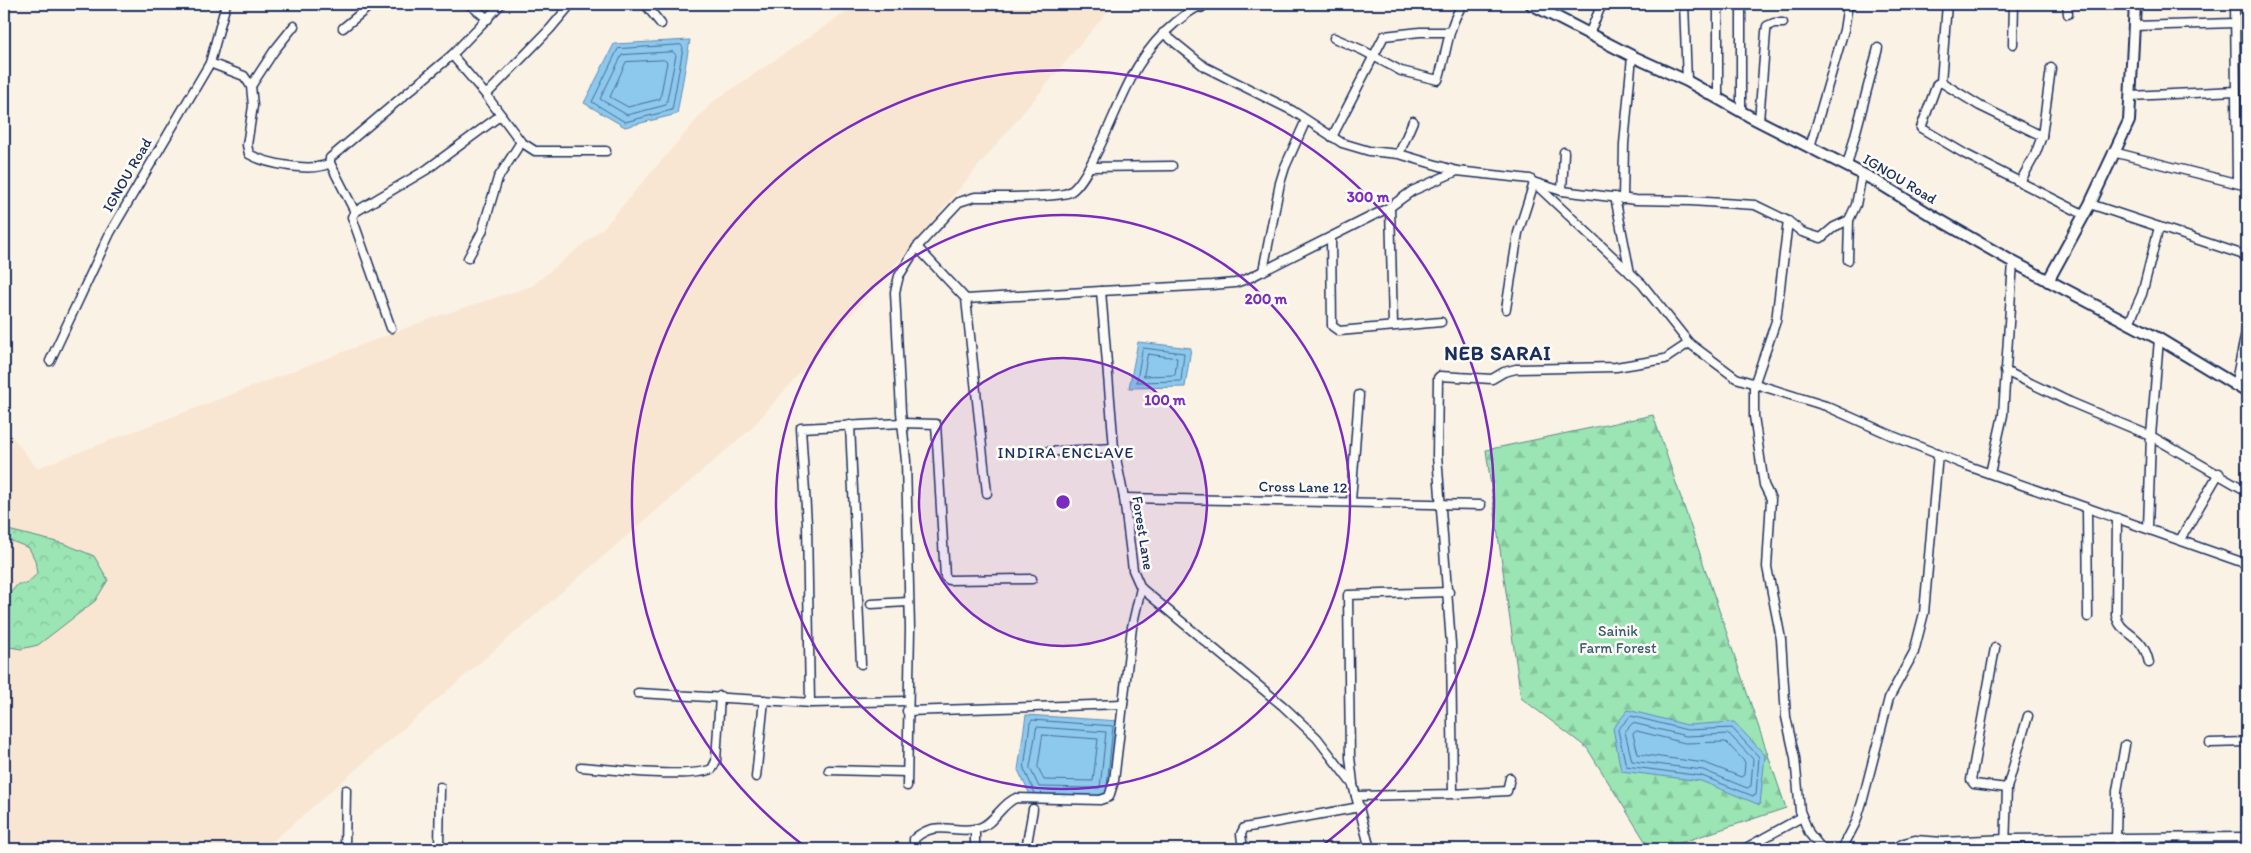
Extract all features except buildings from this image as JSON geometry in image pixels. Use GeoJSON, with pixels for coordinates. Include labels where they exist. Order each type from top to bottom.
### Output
{"type":"FeatureCollection","features":[{"type":"Feature","properties":{"kind":"street","name":"IGNOU Road"},"geometry":{"type":"LineString","coordinates":[[50,361],[110,233],[210,63],[226,4]]}},
{"type":"Feature","properties":{"kind":"street"},"geometry":{"type":"LineString","coordinates":[[343,28],[372,4]]}},
{"type":"Feature","properties":{"kind":"street"},"geometry":{"type":"LineString","coordinates":[[469,4],[488,19]]}},
{"type":"Feature","properties":{"kind":"street"},"geometry":{"type":"LineString","coordinates":[[210,63],[244,76],[251,86],[252,106],[247,146],[249,154],[304,169],[323,167],[330,163],[334,153],[452,56],[501,4]]}},
{"type":"Feature","properties":{"kind":"street"},"geometry":{"type":"LineString","coordinates":[[486,95],[572,4]]}},
{"type":"Feature","properties":{"kind":"street"},"geometry":{"type":"LineString","coordinates":[[645,4],[661,24]]}},
{"type":"Feature","properties":{"kind":"street"},"geometry":{"type":"LineString","coordinates":[[907,786],[907,701],[910,629],[906,461],[902,423],[895,292],[899,276],[916,248],[963,200],[975,197],[1066,194],[1074,190],[1090,167],[1110,127],[1130,78],[1149,47],[1189,11],[1200,4]]}},
{"type":"Feature","properties":{"kind":"street"},"geometry":{"type":"LineString","coordinates":[[1334,38],[1374,56],[1401,71],[1438,80],[1444,62],[1449,32],[1464,4]]}},
{"type":"Feature","properties":{"kind":"street","name":"IGNOU Road"},"geometry":{"type":"LineString","coordinates":[[1531,4],[1632,56],[1686,81],[1741,112],[1862,174],[2013,262],[2159,339],[2247,392]]}},
{"type":"Feature","properties":{"kind":"street"},"geometry":{"type":"LineString","coordinates":[[1589,34],[1602,4]]}},
{"type":"Feature","properties":{"kind":"street"},"geometry":{"type":"LineString","coordinates":[[1684,4],[1686,81]]}},
{"type":"Feature","properties":{"kind":"street"},"geometry":{"type":"LineString","coordinates":[[1718,4],[1718,98]]}},
{"type":"Feature","properties":{"kind":"street"},"geometry":{"type":"LineString","coordinates":[[1741,4],[1741,112]]}},
{"type":"Feature","properties":{"kind":"street"},"geometry":{"type":"LineString","coordinates":[[1810,147],[1844,30],[1848,4]]}},
{"type":"Feature","properties":{"kind":"street"},"geometry":{"type":"LineString","coordinates":[[1947,4],[1941,82],[1938,84],[1921,128],[1965,154],[2083,214]]}},
{"type":"Feature","properties":{"kind":"street"},"geometry":{"type":"LineString","coordinates":[[2013,44],[2014,4]]}},
{"type":"Feature","properties":{"kind":"street"},"geometry":{"type":"LineString","coordinates":[[2067,4],[2068,14]]}},
{"type":"Feature","properties":{"kind":"street"},"geometry":{"type":"LineString","coordinates":[[2048,281],[2090,204],[2129,121],[2135,4]]}},
{"type":"Feature","properties":{"kind":"street"},"geometry":{"type":"LineString","coordinates":[[2234,4],[2237,182]]}},
{"type":"Feature","properties":{"kind":"street"},"geometry":{"type":"LineString","coordinates":[[1759,121],[1767,26],[1783,22]]}},
{"type":"Feature","properties":{"kind":"street"},"geometry":{"type":"LineString","coordinates":[[2134,26],[2235,23]]}},
{"type":"Feature","properties":{"kind":"street"},"geometry":{"type":"LineString","coordinates":[[251,86],[270,56],[294,26]]}},
{"type":"Feature","properties":{"kind":"street"},"geometry":{"type":"LineString","coordinates":[[1332,136],[1384,36],[1420,32],[1449,32]]}},
{"type":"Feature","properties":{"kind":"street"},"geometry":{"type":"LineString","coordinates":[[1163,33],[1206,67],[1293,112],[1342,143],[1356,148],[1399,154],[1457,171],[1525,178],[1534,183],[1562,191],[1619,198],[1755,205],[1788,221],[1802,232],[1821,238],[1834,227],[1849,220]]}},
{"type":"Feature","properties":{"kind":"street"},"geometry":{"type":"LineString","coordinates":[[1847,166],[1878,48]]}},
{"type":"Feature","properties":{"kind":"street"},"geometry":{"type":"LineString","coordinates":[[452,56],[486,95],[522,142],[538,152],[606,151]]}},
{"type":"Feature","properties":{"kind":"street"},"geometry":{"type":"LineString","coordinates":[[1630,273],[1619,198],[1632,56]]}},
{"type":"Feature","properties":{"kind":"street"},"geometry":{"type":"LineString","coordinates":[[2020,182],[2035,155],[2042,136],[2051,68]]}},
{"type":"Feature","properties":{"kind":"street"},"geometry":{"type":"LineString","coordinates":[[1941,82],[1980,106],[2042,136]]}},
{"type":"Feature","properties":{"kind":"street"},"geometry":{"type":"LineString","coordinates":[[2130,96],[2236,91]]}},
{"type":"Feature","properties":{"kind":"street"},"geometry":{"type":"LineString","coordinates":[[391,328],[352,217],[355,212],[426,170],[501,115]]}},
{"type":"Feature","properties":{"kind":"street"},"geometry":{"type":"LineString","coordinates":[[1263,272],[1280,182],[1306,120]]}},
{"type":"Feature","properties":{"kind":"street"},"geometry":{"type":"LineString","coordinates":[[1399,154],[1413,122]]}},
{"type":"Feature","properties":{"kind":"street"},"geometry":{"type":"LineString","coordinates":[[468,258],[482,232],[498,178],[522,142]]}},
{"type":"Feature","properties":{"kind":"street"},"geometry":{"type":"LineString","coordinates":[[1562,191],[1564,152]]}},
{"type":"Feature","properties":{"kind":"street"},"geometry":{"type":"LineString","coordinates":[[2113,152],[2247,186]]}},
{"type":"Feature","properties":{"kind":"street"},"geometry":{"type":"LineString","coordinates":[[330,163],[355,212]]}},
{"type":"Feature","properties":{"kind":"street"},"geometry":{"type":"LineString","coordinates":[[1090,167],[1172,166]]}},
{"type":"Feature","properties":{"kind":"street"},"geometry":{"type":"LineString","coordinates":[[966,299],[1234,283],[1263,272],[1282,260],[1331,238],[1390,207],[1412,191],[1457,171]]}},
{"type":"Feature","properties":{"kind":"street"},"geometry":{"type":"LineString","coordinates":[[1848,260],[1849,220],[1856,205],[1862,174]]}},
{"type":"Feature","properties":{"kind":"street"},"geometry":{"type":"LineString","coordinates":[[1534,183],[1642,284],[1689,343],[1736,378],[1826,406],[1938,454],[2245,563],[2247,555]]}},
{"type":"Feature","properties":{"kind":"street"},"geometry":{"type":"LineString","coordinates":[[1506,309],[1518,233],[1534,183]]}},
{"type":"Feature","properties":{"kind":"street"},"geometry":{"type":"LineString","coordinates":[[2090,204],[2247,256]]}},
{"type":"Feature","properties":{"kind":"street"},"geometry":{"type":"LineString","coordinates":[[1390,207],[1392,325]]}},
{"type":"Feature","properties":{"kind":"street"},"geometry":{"type":"LineString","coordinates":[[1788,221],[1776,321],[1754,385],[1754,416],[1764,485],[1771,499],[1767,567],[1781,639],[1786,717],[1795,758],[1802,817],[1809,833],[1822,849]]}},
{"type":"Feature","properties":{"kind":"street"},"geometry":{"type":"LineString","coordinates":[[2129,323],[2142,294],[2158,227]]}},
{"type":"Feature","properties":{"kind":"street"},"geometry":{"type":"LineString","coordinates":[[1331,238],[1332,326],[1334,329],[1339,331],[1441,322]]}},
{"type":"Feature","properties":{"kind":"street"},"geometry":{"type":"LineString","coordinates":[[916,248],[966,299],[988,493]]}},
{"type":"Feature","properties":{"kind":"street"},"geometry":{"type":"LineString","coordinates":[[1991,469],[2003,415],[2013,262]]}},
{"type":"Feature","properties":{"kind":"street","name":"Forest Lane"},"geometry":{"type":"LineString","coordinates":[[1100,291],[1114,448],[1124,498],[1133,570],[1141,588],[1283,706],[1317,738],[1353,785],[1370,849]]}},
{"type":"Feature","properties":{"kind":"street"},"geometry":{"type":"LineString","coordinates":[[2235,386],[2247,327]]}},
{"type":"Feature","properties":{"kind":"street"},"geometry":{"type":"LineString","coordinates":[[2148,528],[2151,436],[2159,339]]}},
{"type":"Feature","properties":{"kind":"street"},"geometry":{"type":"LineString","coordinates":[[1453,794],[1449,592],[1437,455],[1439,377],[1492,378],[1516,369],[1616,367],[1665,359],[1689,343]]}},
{"type":"Feature","properties":{"kind":"street"},"geometry":{"type":"LineString","coordinates":[[2005,371],[2070,402],[2151,436],[2247,491]]}},
{"type":"Feature","properties":{"kind":"street"},"geometry":{"type":"LineString","coordinates":[[1351,501],[1359,395]]}},
{"type":"Feature","properties":{"kind":"street"},"geometry":{"type":"LineString","coordinates":[[810,703],[807,524],[801,428],[902,423],[936,424],[944,574],[947,579],[1032,579]]}},
{"type":"Feature","properties":{"kind":"street"},"geometry":{"type":"LineString","coordinates":[[850,425],[861,664]]}},
{"type":"Feature","properties":{"kind":"street"},"geometry":{"type":"LineString","coordinates":[[1026,453],[1114,448]]}},
{"type":"Feature","properties":{"kind":"street"},"geometry":{"type":"LineString","coordinates":[[1842,849],[1856,822],[1889,698],[1911,658],[1920,630],[1926,604],[1938,454]]}},
{"type":"Feature","properties":{"kind":"street"},"geometry":{"type":"LineString","coordinates":[[2180,540],[2219,474]]}},
{"type":"Feature","properties":{"kind":"street","name":"Cross Lane 12"},"geometry":{"type":"LineString","coordinates":[[1124,498],[1481,505]]}},
{"type":"Feature","properties":{"kind":"street"},"geometry":{"type":"LineString","coordinates":[[2087,508],[2088,617]]}},
{"type":"Feature","properties":{"kind":"street"},"geometry":{"type":"LineString","coordinates":[[2117,518],[2116,615],[2119,625],[2144,646],[2149,663]]}},
{"type":"Feature","properties":{"kind":"street"},"geometry":{"type":"LineString","coordinates":[[914,849],[914,839],[925,831],[939,828],[975,829],[986,824],[1011,800],[1016,798],[1100,800],[1109,797],[1114,781],[1132,627],[1141,588]]}},
{"type":"Feature","properties":{"kind":"street"},"geometry":{"type":"LineString","coordinates":[[1353,785],[1350,757],[1348,595],[1449,592]]}},
{"type":"Feature","properties":{"kind":"street"},"geometry":{"type":"LineString","coordinates":[[871,604],[908,602]]}},
{"type":"Feature","properties":{"kind":"street"},"geometry":{"type":"LineString","coordinates":[[1995,648],[1971,781],[1974,784],[2008,788]]}},
{"type":"Feature","properties":{"kind":"street"},"geometry":{"type":"LineString","coordinates":[[638,693],[720,696],[810,703],[907,701]]}},
{"type":"Feature","properties":{"kind":"street"},"geometry":{"type":"LineString","coordinates":[[581,768],[666,773],[700,773],[712,769],[716,762],[720,696]]}},
{"type":"Feature","properties":{"kind":"street"},"geometry":{"type":"LineString","coordinates":[[756,777],[764,700]]}},
{"type":"Feature","properties":{"kind":"street"},"geometry":{"type":"LineString","coordinates":[[907,712],[1123,704]]}},
{"type":"Feature","properties":{"kind":"street"},"geometry":{"type":"LineString","coordinates":[[2005,849],[2008,788],[2028,716]]}},
{"type":"Feature","properties":{"kind":"street"},"geometry":{"type":"LineString","coordinates":[[2210,743],[2247,742]]}},
{"type":"Feature","properties":{"kind":"street"},"geometry":{"type":"LineString","coordinates":[[2116,839],[2118,776],[2125,745]]}},
{"type":"Feature","properties":{"kind":"street"},"geometry":{"type":"LineString","coordinates":[[829,770],[906,772]]}},
{"type":"Feature","properties":{"kind":"street"},"geometry":{"type":"LineString","coordinates":[[1356,796],[1507,792],[1510,778]]}},
{"type":"Feature","properties":{"kind":"street"},"geometry":{"type":"LineString","coordinates":[[439,849],[440,787]]}},
{"type":"Feature","properties":{"kind":"street"},"geometry":{"type":"LineString","coordinates":[[345,849],[346,790]]}},
{"type":"Feature","properties":{"kind":"street"},"geometry":{"type":"LineString","coordinates":[[1244,849],[1241,834],[1244,828],[1360,807]]}},
{"type":"Feature","properties":{"kind":"street"},"geometry":{"type":"LineString","coordinates":[[1026,849],[1033,809]]}},
{"type":"Feature","properties":{"kind":"street"},"geometry":{"type":"LineString","coordinates":[[1744,849],[1802,817]]}},
{"type":"Feature","properties":{"kind":"street"},"geometry":{"type":"LineString","coordinates":[[975,829],[975,849]]}},
{"type":"Feature","properties":{"kind":"street"},"geometry":{"type":"LineString","coordinates":[[1894,849],[1904,843],[1915,840],[1943,842],[2006,839],[2247,837]]}},
{"type":"Feature","properties":{"kind":"shaded area"},"geometry":{"type":"Polygon","coordinates":[[[858,4],[1114,4],[915,242],[751,429],[264,849],[4,849],[4,426],[37,468],[435,317],[532,286],[605,226],[711,103],[858,4]]]}},
{"type":"Feature","properties":{"kind":"green space","name":"Sainik Farm Forest"},"geometry":{"type":"Polygon","coordinates":[[[1653,415],[1786,808],[1662,849],[1650,849],[1587,748],[1521,698],[1486,450],[1653,415]]]}},
{"type":"Feature","properties":{"kind":"green space"},"geometry":{"type":"Polygon","coordinates":[[[4,529],[65,544],[94,556],[108,580],[95,601],[38,645],[21,649],[4,646],[4,600],[18,584],[26,584],[37,574],[35,560],[29,548],[4,538],[4,529]]]}},
{"type":"Feature","properties":{"kind":"water"},"geometry":{"type":"Polygon","coordinates":[[[690,40],[677,114],[625,127],[584,103],[614,44],[690,40]]]}},
{"type":"Feature","properties":{"kind":"water"},"geometry":{"type":"Polygon","coordinates":[[[1138,342],[1191,348],[1185,387],[1129,388],[1138,342]]]}},
{"type":"Feature","properties":{"kind":"water"},"geometry":{"type":"Polygon","coordinates":[[[1628,710],[1687,725],[1734,722],[1765,755],[1760,805],[1701,781],[1621,771],[1613,728],[1628,710]]]}},
{"type":"Feature","properties":{"kind":"water"},"geometry":{"type":"Polygon","coordinates":[[[1026,715],[1119,721],[1111,801],[1032,799],[1018,770],[1026,715]]]}},
{"type":"Feature","properties":{"kind":"waterway"},"geometry":{"type":"LineString","coordinates":[[1854,4],[1854,10]]}},
{"type":"Feature","properties":{"kind":"waterway"},"geometry":{"type":"LineString","coordinates":[[907,426],[907,438]]}},
{"type":"Feature","properties":{"kind":"waterway"},"geometry":{"type":"LineString","coordinates":[[884,607],[906,605]]}},
{"type":"Feature","properties":{"kind":"district","name":"NEB SARAI"},"geometry":{"type":"Point","coordinates":[1498,353]}},
{"type":"Feature","properties":{"kind":"district","name":"INDIRA ENCLAVE"},"geometry":{"type":"Point","coordinates":[1066,452]}}]}
